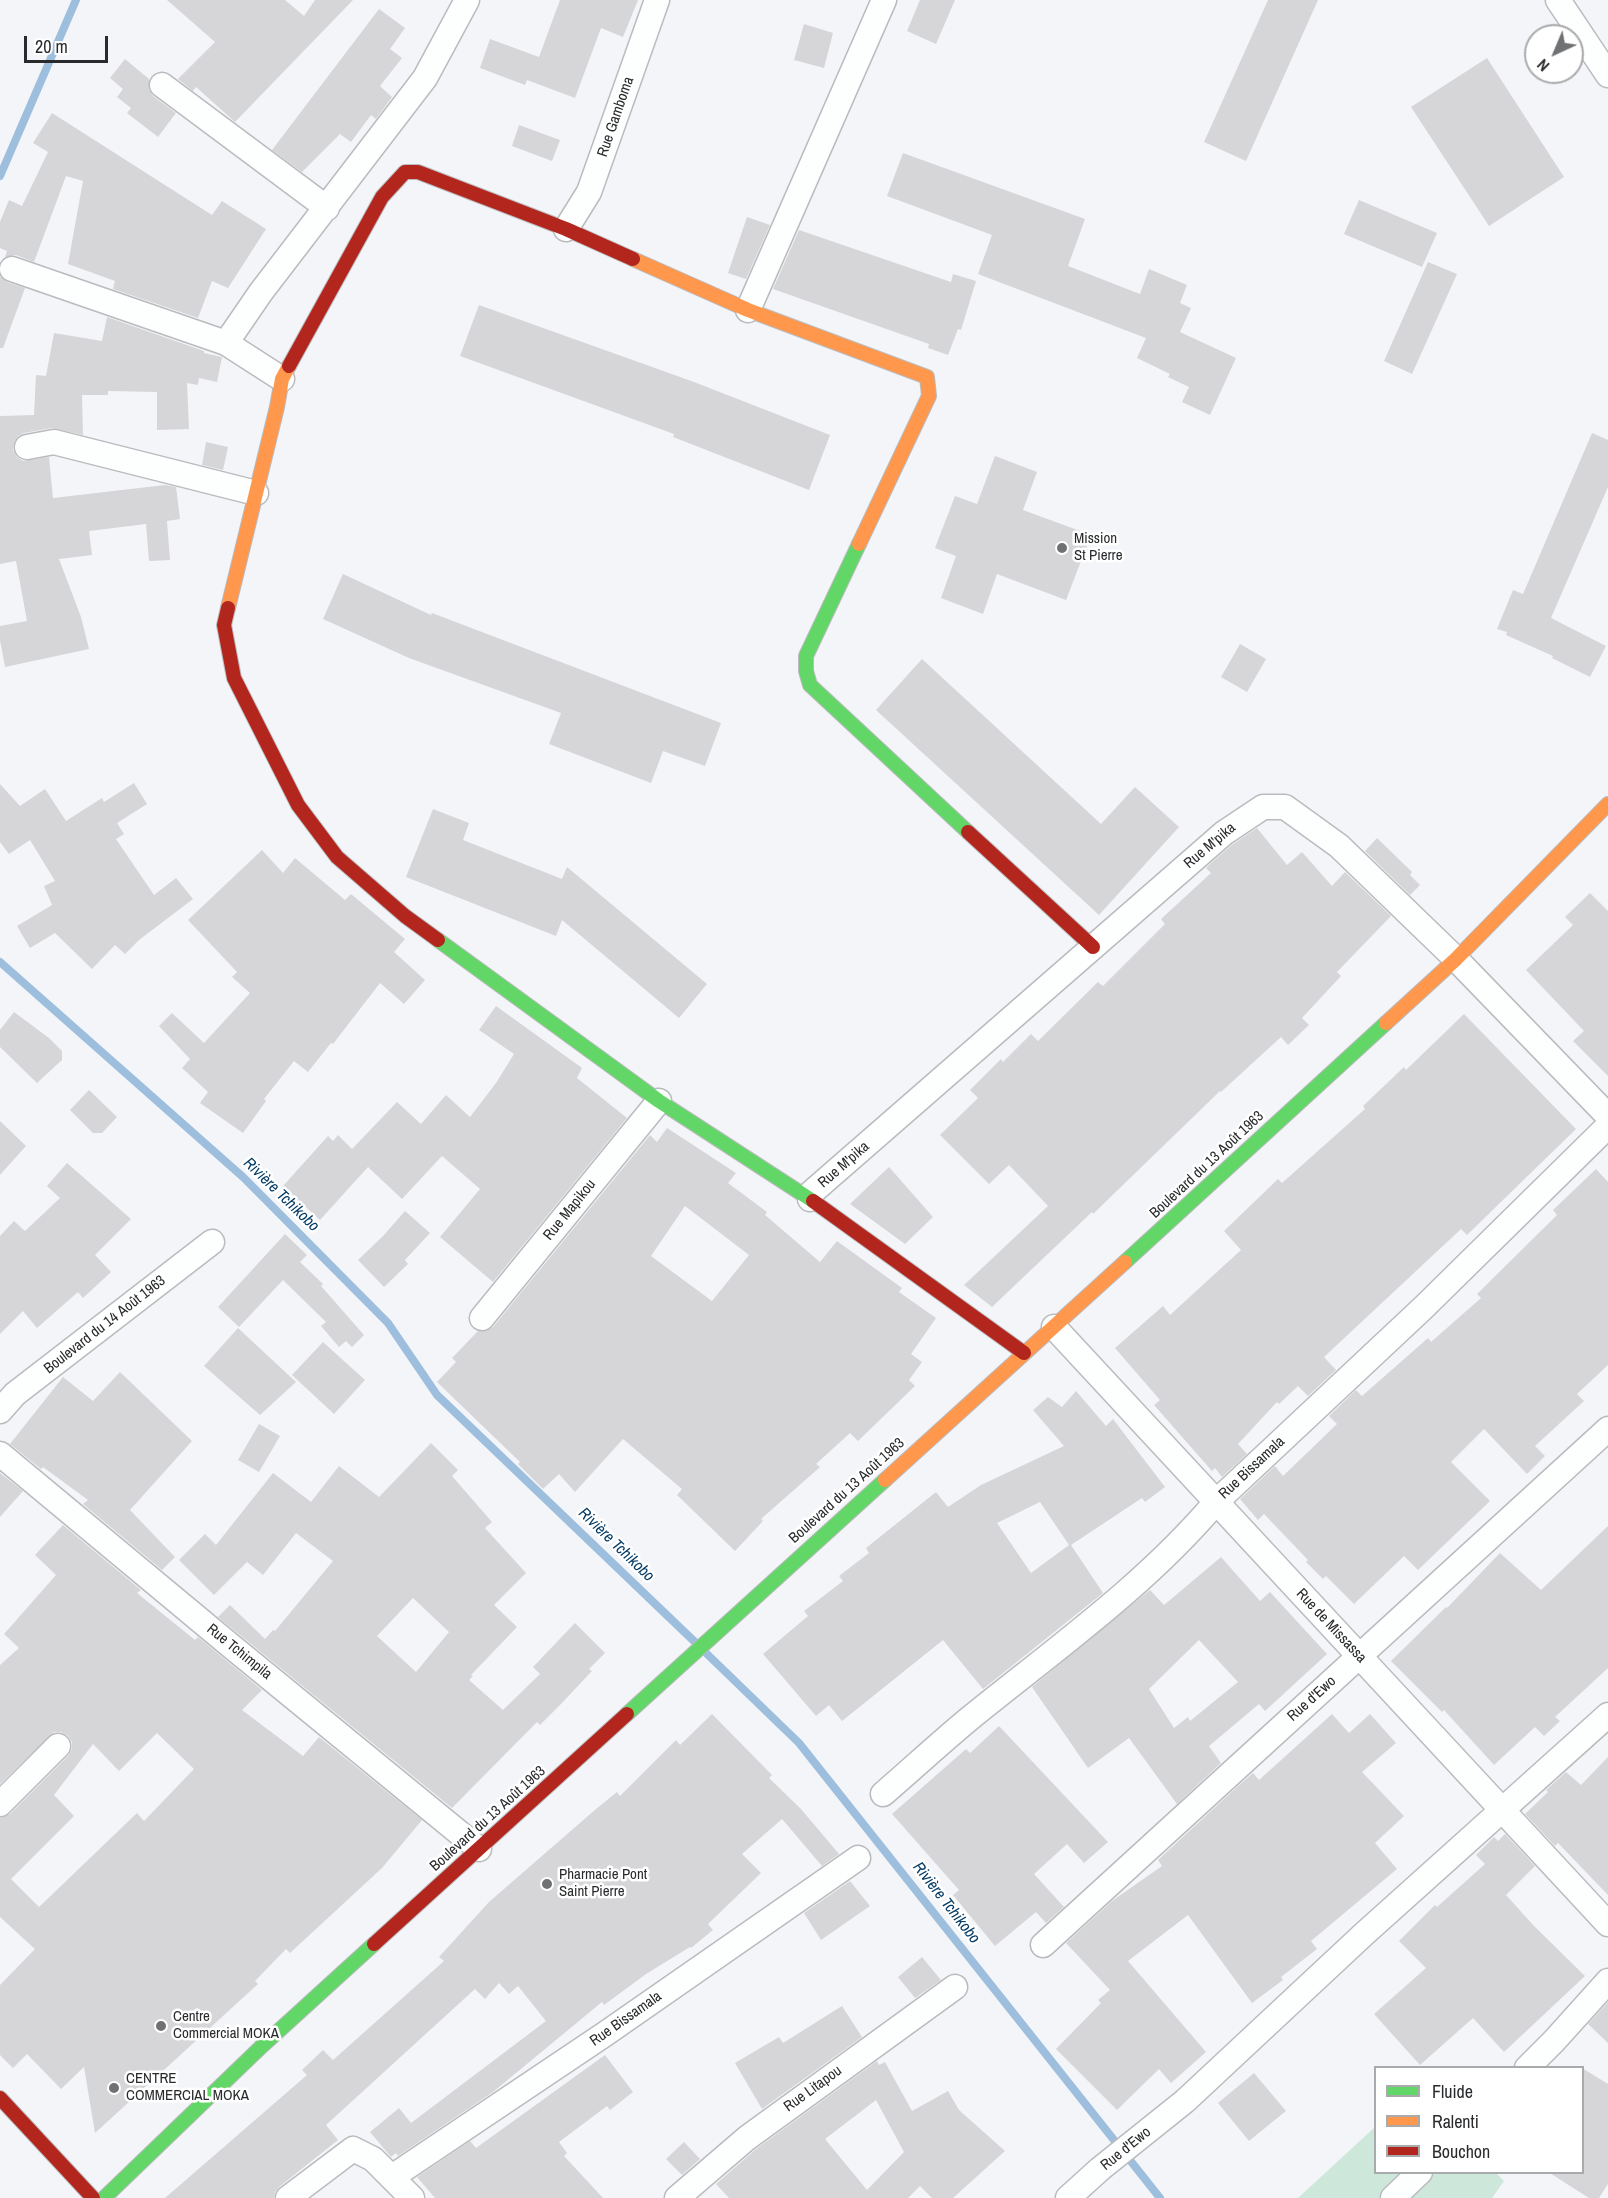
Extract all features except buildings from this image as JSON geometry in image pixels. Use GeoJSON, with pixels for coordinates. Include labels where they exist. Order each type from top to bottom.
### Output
{"type":"FeatureCollection","features":[{"type":"Feature","properties":{"kind":"street"},"geometry":{"type":"LineString","coordinates":[[226,343],[261,292],[425,78],[467,0]]}},
{"type":"Feature","properties":{"kind":"street","name":"Rue Gamboma"},"geometry":{"type":"LineString","coordinates":[[566,229],[589,192],[657,0]]}},
{"type":"Feature","properties":{"kind":"street"},"geometry":{"type":"LineString","coordinates":[[748,310],[885,0]]}},
{"type":"Feature","properties":{"kind":"street"},"geometry":{"type":"LineString","coordinates":[[1558,0],[1608,75]]}},
{"type":"Feature","properties":{"kind":"street"},"geometry":{"type":"LineString","coordinates":[[162,85],[327,208]]}},
{"type":"Feature","properties":{"kind":"street"},"geometry":{"type":"LineString","coordinates":[[1024,1353],[810,1199],[659,1101],[405,916],[337,857],[298,805],[234,678],[224,625],[282,379],[382,196],[405,172],[418,172],[566,229],[748,310],[927,377],[929,396],[806,656],[806,671],[810,685],[1093,947]]}},
{"type":"Feature","properties":{"kind":"street"},"geometry":{"type":"LineString","coordinates":[[12,268],[226,343],[282,379]]}},
{"type":"Feature","properties":{"kind":"street"},"geometry":{"type":"LineString","coordinates":[[27,447],[54,442],[256,494]]}},
{"type":"Feature","properties":{"kind":"street","name":"Boulevard du 13 Août 1963"},"geometry":{"type":"LineString","coordinates":[[104,2198],[262,2046],[1456,959],[1608,804]]}},
{"type":"Feature","properties":{"kind":"street","name":"Rue M'pika"},"geometry":{"type":"LineString","coordinates":[[810,1199],[811,1193],[1093,947],[1231,828],[1263,807],[1285,807],[1339,846],[1456,959],[1608,1116]]}},
{"type":"Feature","properties":{"kind":"street","name":"Rue Mapikou"},"geometry":{"type":"LineString","coordinates":[[482,1318],[659,1101]]}},
{"type":"Feature","properties":{"kind":"street","name":"Rue Bissamala"},"geometry":{"type":"LineString","coordinates":[[883,1794],[969,1719],[1099,1617],[1194,1527],[1216,1502],[1423,1308],[1608,1126]]}},
{"type":"Feature","properties":{"kind":"street","name":"Boulevard du 14 Août 1963"},"geometry":{"type":"LineString","coordinates":[[0,1411],[15,1394],[212,1242]]}},
{"type":"Feature","properties":{"kind":"street","name":"Rue de Missassa"},"geometry":{"type":"LineString","coordinates":[[1054,1327],[1608,1924]]}},
{"type":"Feature","properties":{"kind":"street","name":"Rue d'Ewo"},"geometry":{"type":"LineString","coordinates":[[1043,1945],[1608,1429]]}},
{"type":"Feature","properties":{"kind":"street","name":"Rue Tchimpila"},"geometry":{"type":"LineString","coordinates":[[0,1454],[222,1639],[479,1848]]}},
{"type":"Feature","properties":{"kind":"street","name":"Rue d'Ewo"},"geometry":{"type":"LineString","coordinates":[[1068,2198],[1100,2169],[1185,2101],[1364,1934],[1608,1715]]}},
{"type":"Feature","properties":{"kind":"street"},"geometry":{"type":"LineString","coordinates":[[0,1804],[58,1746]]}},
{"type":"Feature","properties":{"kind":"street","name":"Rue Bissamala"},"geometry":{"type":"LineString","coordinates":[[392,2177],[605,2034],[858,1858]]}},
{"type":"Feature","properties":{"kind":"street"},"geometry":{"type":"LineString","coordinates":[[1528,2066],[1608,1981]]}},
{"type":"Feature","properties":{"kind":"street","name":"Rue Litapou"},"geometry":{"type":"LineString","coordinates":[[677,2198],[747,2138],[955,1988]]}},
{"type":"Feature","properties":{"kind":"street"},"geometry":{"type":"LineString","coordinates":[[0,2098],[93,2198]]}},
{"type":"Feature","properties":{"kind":"street"},"geometry":{"type":"LineString","coordinates":[[288,2198],[353,2149],[373,2159],[412,2198]]}},
{"type":"Feature","properties":{"kind":"street"},"geometry":{"type":"LineString","coordinates":[[1394,2198],[1418,2174]]}},
{"type":"Feature","properties":{"kind":"green space"},"geometry":{"type":"Polygon","coordinates":[[[1374,2128],[1374,2174],[1497,2174],[1504,2181],[1492,2198],[1298,2198],[1374,2128]]]}},
{"type":"Feature","properties":{"kind":"waterway"},"geometry":{"type":"LineString","coordinates":[[0,176],[76,0]]}},
{"type":"Feature","properties":{"kind":"waterway","name":"Rivière Tchikobo"},"geometry":{"type":"LineString","coordinates":[[0,962],[243,1177],[388,1323],[437,1395],[697,1644]]}},
{"type":"Feature","properties":{"kind":"waterway","name":"Rivière Tchikobo"},"geometry":{"type":"LineString","coordinates":[[706,1653],[799,1743],[1160,2198]]}},
{"type":"Feature","properties":{"kind":"traffic: fast"},"geometry":{"type":"LineString","coordinates":[[859,544],[806,656],[806,671],[810,685],[968,832]]}},
{"type":"Feature","properties":{"kind":"traffic: fast"},"geometry":{"type":"LineString","coordinates":[[438,940],[659,1101],[813,1201]]}},
{"type":"Feature","properties":{"kind":"traffic: fast"},"geometry":{"type":"LineString","coordinates":[[1125,1262],[1386,1023]]}},
{"type":"Feature","properties":{"kind":"traffic: fast"},"geometry":{"type":"LineString","coordinates":[[627,1714],[885,1480]]}},
{"type":"Feature","properties":{"kind":"traffic: fast"},"geometry":{"type":"LineString","coordinates":[[104,2198],[262,2046],[374,1944]]}},
{"type":"Feature","properties":{"kind":"traffic: slow"},"geometry":{"type":"LineString","coordinates":[[633,259],[748,310],[927,377],[929,396],[859,544]]}},
{"type":"Feature","properties":{"kind":"traffic: slow"},"geometry":{"type":"LineString","coordinates":[[228,608],[282,379],[289,366]]}},
{"type":"Feature","properties":{"kind":"traffic: slow"},"geometry":{"type":"LineString","coordinates":[[1386,1023],[1456,959],[1608,804]]}},
{"type":"Feature","properties":{"kind":"traffic: slow"},"geometry":{"type":"LineString","coordinates":[[885,1480],[1125,1262]]}},
{"type":"Feature","properties":{"kind":"traffic: jam"},"geometry":{"type":"LineString","coordinates":[[289,366],[382,197],[405,172],[418,172],[566,229],[633,259]]}},
{"type":"Feature","properties":{"kind":"traffic: jam"},"geometry":{"type":"LineString","coordinates":[[228,608],[224,625],[234,678],[298,805],[337,857],[405,916],[438,940]]}},
{"type":"Feature","properties":{"kind":"traffic: jam"},"geometry":{"type":"LineString","coordinates":[[968,832],[1093,947]]}},
{"type":"Feature","properties":{"kind":"traffic: jam"},"geometry":{"type":"LineString","coordinates":[[813,1201],[1024,1353]]}},
{"type":"Feature","properties":{"kind":"traffic: jam"},"geometry":{"type":"LineString","coordinates":[[374,1944],[627,1714]]}},
{"type":"Feature","properties":{"kind":"traffic: jam"},"geometry":{"type":"LineString","coordinates":[[0,2098],[93,2198]]}},
{"type":"Feature","properties":{"kind":"place","name":"Mission St Pierre"},"geometry":{"type":"Point","coordinates":[1062,548]}},
{"type":"Feature","properties":{"kind":"place","name":"Pharmacie Pont Saint Pierre"},"geometry":{"type":"Point","coordinates":[547,1884]}},
{"type":"Feature","properties":{"kind":"place","name":"Centre Commercial MOKA"},"geometry":{"type":"Point","coordinates":[161,2026]}},
{"type":"Feature","properties":{"kind":"place","name":"CENTRE COMMERCIAL MOKA"},"geometry":{"type":"Point","coordinates":[114,2088]}}]}
